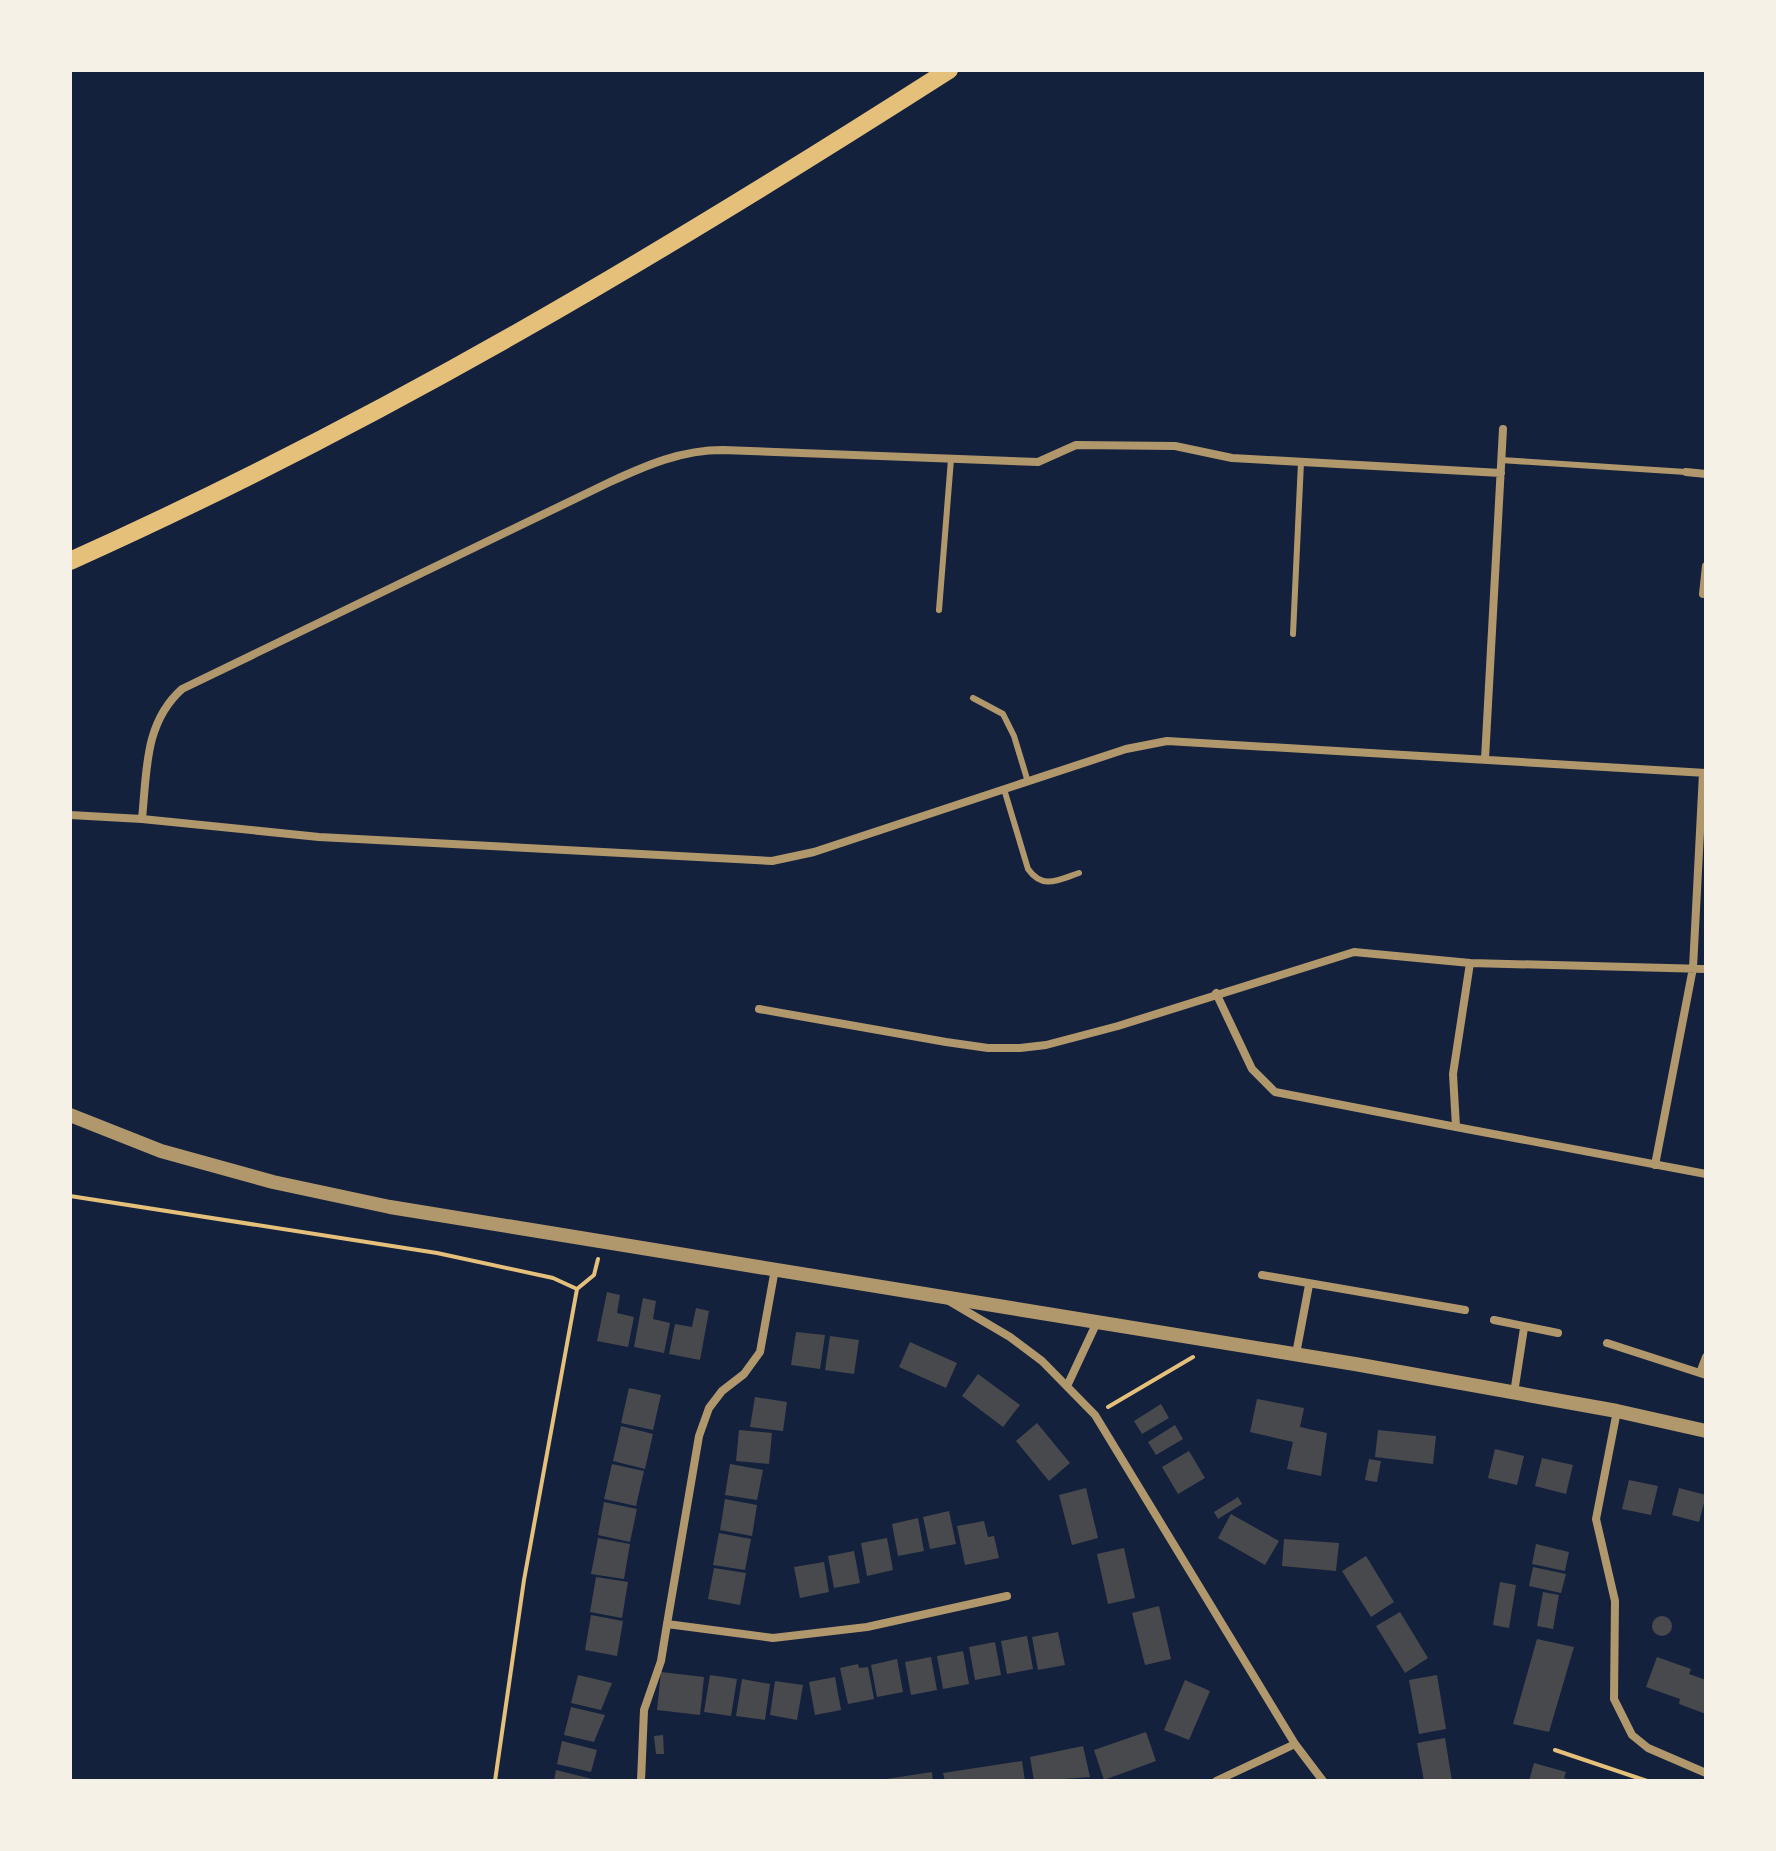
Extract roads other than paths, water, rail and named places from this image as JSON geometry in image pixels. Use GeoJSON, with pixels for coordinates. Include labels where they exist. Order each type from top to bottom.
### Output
{"type":"FeatureCollection","features":[{"type":"Feature","properties":{"kind":"main road"},"geometry":{"type":"LineString","coordinates":[[70,561],[186,509],[361,422],[520,335],[668,248],[949,70]]}},
{"type":"Feature","properties":{"kind":"street"},"geometry":{"type":"LineString","coordinates":[[1485,759],[1503,429]]}},
{"type":"Feature","properties":{"kind":"street"},"geometry":{"type":"LineString","coordinates":[[142,819],[153,727],[169,701],[182,689],[652,462],[704,450],[1038,462],[1066,448],[1090,445],[1175,446],[1232,458],[1501,473]]}},
{"type":"Feature","properties":{"kind":"street"},"geometry":{"type":"LineString","coordinates":[[1686,472],[1706,474]]}},
{"type":"Feature","properties":{"kind":"street"},"geometry":{"type":"LineString","coordinates":[[1703,594],[1706,566]]}},
{"type":"Feature","properties":{"kind":"street"},"geometry":{"type":"LineString","coordinates":[[70,815],[319,837],[772,861],[814,852],[1126,749],[1167,741],[1704,773],[1693,968],[1655,1165]]}},
{"type":"Feature","properties":{"kind":"street"},"geometry":{"type":"LineString","coordinates":[[759,1009],[960,1044],[1020,1048],[1046,1045],[1104,1030],[1354,952],[1470,963],[1706,969]]}},
{"type":"Feature","properties":{"kind":"street"},"geometry":{"type":"LineString","coordinates":[[1456,1127],[1453,1074],[1470,963]]}},
{"type":"Feature","properties":{"kind":"street"},"geometry":{"type":"LineString","coordinates":[[1216,993],[1252,1069],[1275,1092],[1706,1174]]}},
{"type":"Feature","properties":{"kind":"street"},"geometry":{"type":"LineString","coordinates":[[70,1115],[161,1151],[317,1191],[574,1239],[1296,1354],[1617,1411],[1706,1431]]}},
{"type":"Feature","properties":{"kind":"street"},"geometry":{"type":"LineString","coordinates":[[641,1781],[644,1710],[661,1661],[699,1436],[709,1408],[722,1391],[744,1374],[760,1352],[775,1269]]}},
{"type":"Feature","properties":{"kind":"street"},"geometry":{"type":"LineString","coordinates":[[1262,1275],[1465,1310]]}},
{"type":"Feature","properties":{"kind":"street"},"geometry":{"type":"LineString","coordinates":[[1296,1354],[1309,1285]]}},
{"type":"Feature","properties":{"kind":"street"},"geometry":{"type":"LineString","coordinates":[[942,1297],[1010,1337],[1068,1384],[1095,1415],[1295,1744],[1323,1781]]}},
{"type":"Feature","properties":{"kind":"street"},"geometry":{"type":"LineString","coordinates":[[1494,1320],[1558,1333]]}},
{"type":"Feature","properties":{"kind":"street"},"geometry":{"type":"LineString","coordinates":[[1068,1384],[1097,1322]]}},
{"type":"Feature","properties":{"kind":"street"},"geometry":{"type":"LineString","coordinates":[[1514,1393],[1524,1328]]}},
{"type":"Feature","properties":{"kind":"street"},"geometry":{"type":"LineString","coordinates":[[1607,1343],[1703,1374],[1706,1357]]}},
{"type":"Feature","properties":{"kind":"street"},"geometry":{"type":"LineString","coordinates":[[1617,1411],[1596,1519],[1615,1601],[1614,1699],[1627,1727],[1648,1748],[1706,1773]]}},
{"type":"Feature","properties":{"kind":"street"},"geometry":{"type":"LineString","coordinates":[[667,1624],[773,1638],[867,1627],[1007,1596]]}},
{"type":"Feature","properties":{"kind":"street"},"geometry":{"type":"LineString","coordinates":[[1216,1781],[1295,1744]]}},
{"type":"Feature","properties":{"kind":"lane"},"geometry":{"type":"LineString","coordinates":[[939,610],[951,459]]}},
{"type":"Feature","properties":{"kind":"lane"},"geometry":{"type":"LineString","coordinates":[[1501,460],[1686,472]]}},
{"type":"Feature","properties":{"kind":"lane"},"geometry":{"type":"LineString","coordinates":[[1293,634],[1301,462]]}},
{"type":"Feature","properties":{"kind":"lane"},"geometry":{"type":"LineString","coordinates":[[973,698],[1003,714],[1014,736],[1028,782]]}},
{"type":"Feature","properties":{"kind":"lane"},"geometry":{"type":"LineString","coordinates":[[1004,789],[1028,869],[1036,880],[1047,884],[1079,873]]}}]}
